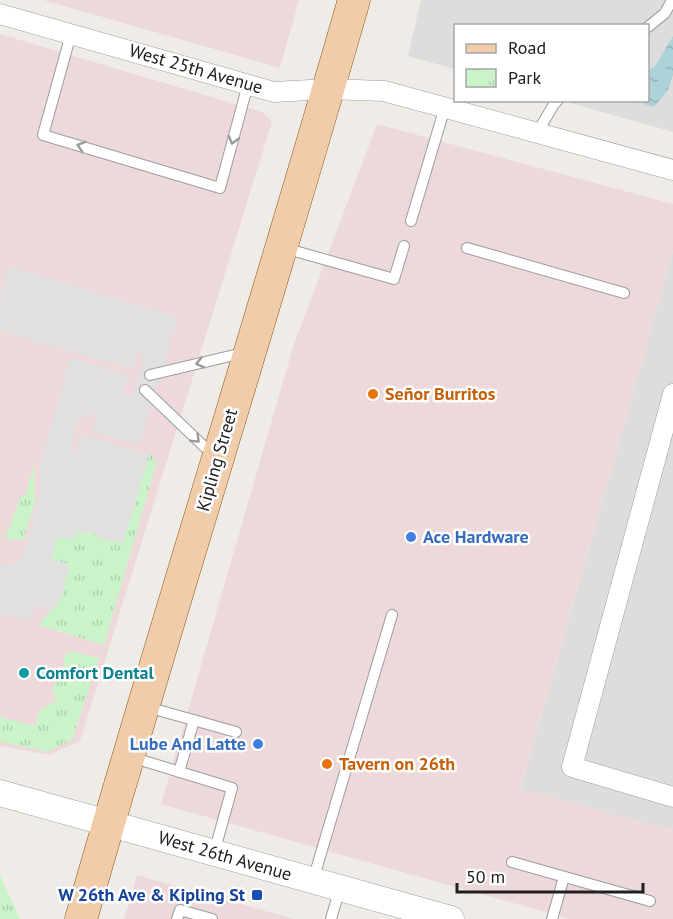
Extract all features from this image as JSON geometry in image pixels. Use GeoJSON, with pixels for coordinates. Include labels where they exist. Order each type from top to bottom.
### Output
{"type":"FeatureCollection","features":[{"type":"Feature","properties":{"kind":"main road","name":"Kipling Street"},"geometry":{"type":"LineString","coordinates":[[81,919],[354,0]]}},
{"type":"Feature","properties":{"kind":"street","name":"West 25th Avenue"},"geometry":{"type":"LineString","coordinates":[[0,14],[274,92],[328,89],[384,91],[673,170]]}},
{"type":"Feature","properties":{"kind":"street"},"geometry":{"type":"LineString","coordinates":[[673,394],[572,767],[673,797]]}},
{"type":"Feature","properties":{"kind":"street","name":"West 26th Avenue"},"geometry":{"type":"LineString","coordinates":[[0,793],[451,919]]}},
{"type":"Feature","properties":{"kind":"lane"},"geometry":{"type":"LineString","coordinates":[[649,26],[665,13],[672,0]]}},
{"type":"Feature","properties":{"kind":"lane"},"geometry":{"type":"LineString","coordinates":[[71,34],[44,135],[220,188],[248,84]]}},
{"type":"Feature","properties":{"kind":"lane"},"geometry":{"type":"LineString","coordinates":[[537,133],[556,102]]}},
{"type":"Feature","properties":{"kind":"lane"},"geometry":{"type":"LineString","coordinates":[[411,221],[445,107]]}},
{"type":"Feature","properties":{"kind":"lane"},"geometry":{"type":"LineString","coordinates":[[281,247],[394,279],[404,246]]}},
{"type":"Feature","properties":{"kind":"lane"},"geometry":{"type":"LineString","coordinates":[[467,248],[624,293]]}},
{"type":"Feature","properties":{"kind":"lane"},"geometry":{"type":"LineString","coordinates":[[150,375],[250,351]]}},
{"type":"Feature","properties":{"kind":"lane"},"geometry":{"type":"LineString","coordinates":[[145,390],[217,459]]}},
{"type":"Feature","properties":{"kind":"lane"},"geometry":{"type":"LineString","coordinates":[[313,880],[392,615]]}},
{"type":"Feature","properties":{"kind":"lane"},"geometry":{"type":"LineString","coordinates":[[143,706],[236,732]]}},
{"type":"Feature","properties":{"kind":"lane"},"geometry":{"type":"LineString","coordinates":[[179,772],[194,720]]}},
{"type":"Feature","properties":{"kind":"lane"},"geometry":{"type":"LineString","coordinates":[[128,756],[232,788],[214,853]]}},
{"type":"Feature","properties":{"kind":"lane"},"geometry":{"type":"LineString","coordinates":[[512,862],[650,901]]}},
{"type":"Feature","properties":{"kind":"lane"},"geometry":{"type":"LineString","coordinates":[[552,919],[564,877]]}},
{"type":"Feature","properties":{"kind":"lane"},"geometry":{"type":"LineString","coordinates":[[331,919],[340,888]]}},
{"type":"Feature","properties":{"kind":"lane"},"geometry":{"type":"LineString","coordinates":[[177,919],[180,910],[212,919]]}},
{"type":"Feature","properties":{"kind":"shaded area"},"geometry":{"type":"Polygon","coordinates":[[[43,0],[299,0],[280,68],[43,0]]]}},
{"type":"Feature","properties":{"kind":"shaded area"},"geometry":{"type":"Polygon","coordinates":[[[421,0],[673,0],[673,132],[567,102],[649,102],[649,24],[454,24],[454,69],[408,56],[421,0]]]}},
{"type":"Feature","properties":{"kind":"shaded area"},"geometry":{"type":"Polygon","coordinates":[[[0,34],[262,112],[272,122],[80,741],[49,755],[0,746],[0,34]]]}},
{"type":"Feature","properties":{"kind":"shaded area"},"geometry":{"type":"Polygon","coordinates":[[[377,124],[673,204],[673,251],[520,789],[673,830],[673,919],[570,919],[161,804],[293,347],[377,124]]]}},
{"type":"Feature","properties":{"kind":"shaded area"},"geometry":{"type":"Polygon","coordinates":[[[673,251],[673,830],[520,790],[673,251]]]}},
{"type":"Feature","properties":{"kind":"shaded area"},"geometry":{"type":"Polygon","coordinates":[[[8,266],[178,317],[140,444],[92,432],[97,415],[92,413],[79,419],[74,435],[71,451],[76,455],[80,435],[149,454],[123,542],[100,539],[99,535],[77,531],[75,540],[57,537],[51,559],[69,564],[61,600],[52,610],[34,606],[29,621],[0,613],[0,565],[14,564],[25,552],[40,494],[40,467],[70,358],[129,375],[123,393],[128,396],[134,392],[141,371],[143,354],[137,353],[132,369],[0,331],[0,298],[8,266]]]}},
{"type":"Feature","properties":{"kind":"shaded area"},"geometry":{"type":"Polygon","coordinates":[[[137,875],[294,919],[124,919],[137,875]]]}},
{"type":"Feature","properties":{"kind":"green space"},"geometry":{"type":"Polygon","coordinates":[[[150,452],[156,464],[104,645],[38,625],[60,600],[69,565],[51,559],[56,536],[76,531],[100,535],[100,539],[123,542],[150,452]]]}},
{"type":"Feature","properties":{"kind":"green space"},"geometry":{"type":"Polygon","coordinates":[[[34,464],[35,502],[23,540],[5,539],[21,496],[25,497],[34,464]]]}},
{"type":"Feature","properties":{"kind":"green space"},"geometry":{"type":"Polygon","coordinates":[[[69,651],[99,658],[72,740],[47,752],[0,741],[0,717],[35,726],[39,711],[57,699],[52,691],[60,670],[65,667],[63,659],[69,651]]]}},
{"type":"Feature","properties":{"kind":"green space"},"geometry":{"type":"Polygon","coordinates":[[[0,875],[20,919],[0,919],[0,875]]]}},
{"type":"Feature","properties":{"kind":"water"},"geometry":{"type":"Polygon","coordinates":[[[673,36],[673,75],[668,90],[654,107],[637,102],[649,102],[649,70],[656,65],[673,36]]]}},
{"type":"Feature","properties":{"kind":"place","name":"Señor Burritos"},"geometry":{"type":"Point","coordinates":[373,394]}},
{"type":"Feature","properties":{"kind":"place","name":"Ace Hardware"},"geometry":{"type":"Point","coordinates":[411,537]}},
{"type":"Feature","properties":{"kind":"place","name":"Comfort Dental"},"geometry":{"type":"Point","coordinates":[24,673]}},
{"type":"Feature","properties":{"kind":"place","name":"Lube And Latte"},"geometry":{"type":"Point","coordinates":[258,744]}},
{"type":"Feature","properties":{"kind":"place","name":"Tavern on 26th"},"geometry":{"type":"Point","coordinates":[327,764]}},
{"type":"Feature","properties":{"kind":"place","name":"W 26th Ave & Kipling St"},"geometry":{"type":"Point","coordinates":[257,895]}}]}
